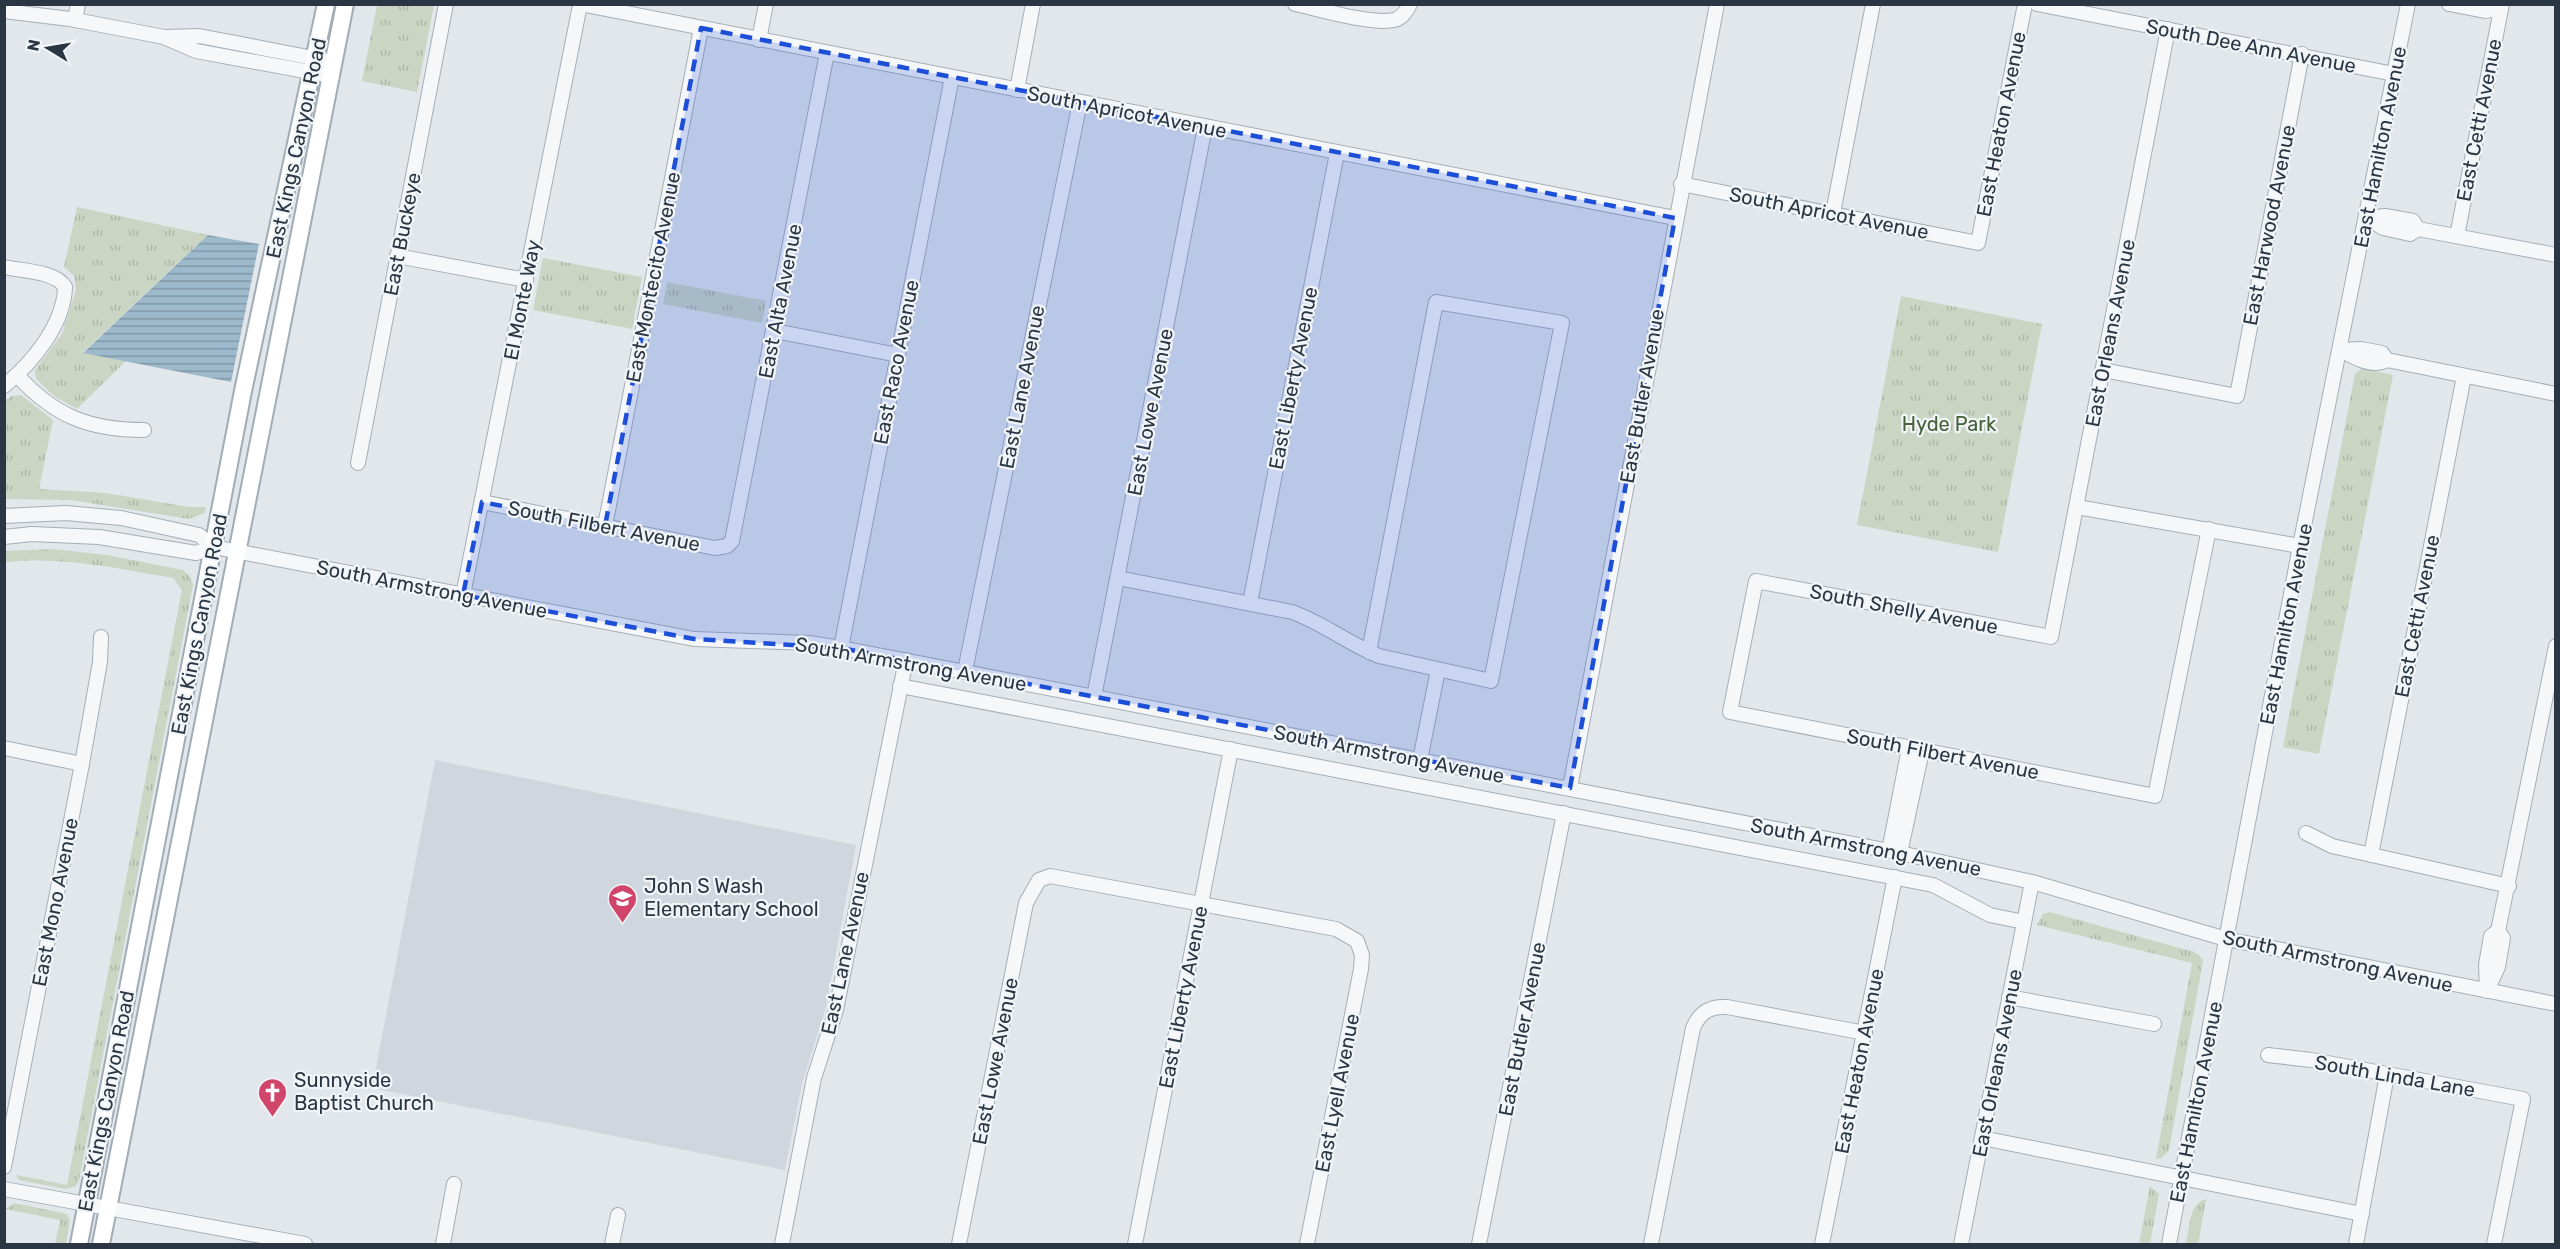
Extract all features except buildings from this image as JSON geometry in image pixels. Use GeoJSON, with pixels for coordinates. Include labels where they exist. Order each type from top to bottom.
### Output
{"type":"FeatureCollection","features":[{"type":"Feature","properties":{"kind":"main road","name":"East Kings Canyon Road"},"geometry":{"type":"LineString","coordinates":[[78,1245],[243,391],[326,4]]}},
{"type":"Feature","properties":{"kind":"main road","name":"East Kings Canyon Road"},"geometry":{"type":"LineString","coordinates":[[101,1245],[345,4]]}},
{"type":"Feature","properties":{"kind":"street"},"geometry":{"type":"LineString","coordinates":[[75,20],[78,4]]}},
{"type":"Feature","properties":{"kind":"street","name":"East Buckeye"},"geometry":{"type":"LineString","coordinates":[[358,463],[446,4]]}},
{"type":"Feature","properties":{"kind":"street"},"geometry":{"type":"LineString","coordinates":[[759,40],[766,4]]}},
{"type":"Feature","properties":{"kind":"street"},"geometry":{"type":"LineString","coordinates":[[1017,90],[1033,4]]}},
{"type":"Feature","properties":{"kind":"street"},"geometry":{"type":"LineString","coordinates":[[1295,4],[1380,21],[1396,20],[1406,10]]}},
{"type":"Feature","properties":{"kind":"street","name":"East Butler Avenue"},"geometry":{"type":"LineString","coordinates":[[1570,788],[1681,184],[1717,4]]}},
{"type":"Feature","properties":{"kind":"street"},"geometry":{"type":"LineString","coordinates":[[1833,213],[1873,4]]}},
{"type":"Feature","properties":{"kind":"street","name":"East Heaton Avenue"},"geometry":{"type":"LineString","coordinates":[[1978,243],[2025,4]]}},
{"type":"Feature","properties":{"kind":"street","name":"South Dee Ann Avenue"},"geometry":{"type":"LineString","coordinates":[[2037,4],[2302,54],[2394,74]]}},
{"type":"Feature","properties":{"kind":"street","name":"East Hamilton Avenue"},"geometry":{"type":"LineString","coordinates":[[2169,1245],[2300,546],[2341,350],[2408,4]]}},
{"type":"Feature","properties":{"kind":"street"},"geometry":{"type":"LineString","coordinates":[[2449,4],[2485,11],[2501,8],[2496,4]]}},
{"type":"Feature","properties":{"kind":"street","name":"East Cetti Avenue"},"geometry":{"type":"LineString","coordinates":[[2457,236],[2502,4]]}},
{"type":"Feature","properties":{"kind":"street","name":"South Apricot Avenue"},"geometry":{"type":"LineString","coordinates":[[580,5],[1675,218]]}},
{"type":"Feature","properties":{"kind":"street","name":"El Monte Way"},"geometry":{"type":"LineString","coordinates":[[463,595],[580,5]]}},
{"type":"Feature","properties":{"kind":"street"},"geometry":{"type":"LineString","coordinates":[[4,11],[75,20],[164,37],[199,36],[333,69]]}},
{"type":"Feature","properties":{"kind":"street","name":"East Montecito Avenue"},"geometry":{"type":"LineString","coordinates":[[605,526],[701,28]]}},
{"type":"Feature","properties":{"kind":"street","name":"East Orleans Avenue"},"geometry":{"type":"LineString","coordinates":[[2051,637],[2168,29]]}},
{"type":"Feature","properties":{"kind":"street","name":"East Alta Avenue"},"geometry":{"type":"LineString","coordinates":[[727,546],[734,532],[775,331],[827,53]]}},
{"type":"Feature","properties":{"kind":"street","name":"East Harwood Avenue"},"geometry":{"type":"LineString","coordinates":[[2103,370],[2237,396],[2302,54]]}},
{"type":"Feature","properties":{"kind":"street","name":"East Raco Avenue"},"geometry":{"type":"LineString","coordinates":[[841,648],[952,77]]}},
{"type":"Feature","properties":{"kind":"street","name":"East Lane Avenue"},"geometry":{"type":"LineString","coordinates":[[965,671],[1080,102]]}},
{"type":"Feature","properties":{"kind":"street","name":"East Lowe Avenue"},"geometry":{"type":"LineString","coordinates":[[1094,697],[1205,127]]}},
{"type":"Feature","properties":{"kind":"street","name":"East Liberty Avenue"},"geometry":{"type":"LineString","coordinates":[[1250,603],[1337,153]]}},
{"type":"Feature","properties":{"kind":"street","name":"South Apricot Avenue"},"geometry":{"type":"LineString","coordinates":[[1681,184],[1978,243]]}},
{"type":"Feature","properties":{"kind":"street"},"geometry":{"type":"LineString","coordinates":[[2367,218],[2383,228],[2410,234],[2418,229],[2556,255]]}},
{"type":"Feature","properties":{"kind":"street"},"geometry":{"type":"LineString","coordinates":[[398,256],[526,280]]}},
{"type":"Feature","properties":{"kind":"street"},"geometry":{"type":"LineString","coordinates":[[4,267],[51,277],[62,282],[65,294],[53,325],[35,355],[4,386]]}},
{"type":"Feature","properties":{"kind":"street"},"geometry":{"type":"LineString","coordinates":[[1118,578],[1250,603],[1305,617],[1369,652],[1491,681],[1562,323],[1436,302],[1369,652]]}},
{"type":"Feature","properties":{"kind":"street"},"geometry":{"type":"LineString","coordinates":[[775,331],[898,355]]}},
{"type":"Feature","properties":{"kind":"street"},"geometry":{"type":"LineString","coordinates":[[2341,350],[2360,361],[2379,364],[2387,360],[2556,394]]}},
{"type":"Feature","properties":{"kind":"street"},"geometry":{"type":"LineString","coordinates":[[17,375],[45,403],[72,418],[120,430],[144,430]]}},
{"type":"Feature","properties":{"kind":"street","name":"East Cetti Avenue"},"geometry":{"type":"LineString","coordinates":[[2371,855],[2464,376]]}},
{"type":"Feature","properties":{"kind":"street","name":"South Filbert Avenue"},"geometry":{"type":"LineString","coordinates":[[482,502],[715,548],[727,546]]}},
{"type":"Feature","properties":{"kind":"street"},"geometry":{"type":"LineString","coordinates":[[2077,507],[2300,546]]}},
{"type":"Feature","properties":{"kind":"street"},"geometry":{"type":"LineString","coordinates":[[4,516],[66,513],[121,518],[199,535],[214,547]]}},
{"type":"Feature","properties":{"kind":"street","name":"South Filbert Avenue"},"geometry":{"type":"LineString","coordinates":[[1731,712],[2155,796],[2209,529]]}},
{"type":"Feature","properties":{"kind":"street"},"geometry":{"type":"LineString","coordinates":[[4,537],[32,534],[99,537],[196,553],[214,547]]}},
{"type":"Feature","properties":{"kind":"street","name":"South Armstrong Avenue"},"geometry":{"type":"LineString","coordinates":[[214,547],[694,639],[810,643],[841,648],[1570,788],[1895,852],[2032,882],[2226,939],[2556,1004]]}},
{"type":"Feature","properties":{"kind":"street","name":"South Shelly Avenue"},"geometry":{"type":"LineString","coordinates":[[1731,712],[1756,581],[2051,637]]}},
{"type":"Feature","properties":{"kind":"street","name":"East Mono Avenue"},"geometry":{"type":"LineString","coordinates":[[4,1167],[9,1123],[82,764],[100,663],[101,637]]}},
{"type":"Feature","properties":{"kind":"street"},"geometry":{"type":"LineString","coordinates":[[2487,991],[2498,967],[2503,938],[2498,931],[2509,886],[2556,646]]}},
{"type":"Feature","properties":{"kind":"street","name":"East Lane Avenue"},"geometry":{"type":"LineString","coordinates":[[782,1245],[814,1078],[836,1010],[906,660]]}},
{"type":"Feature","properties":{"kind":"street"},"geometry":{"type":"LineString","coordinates":[[1420,760],[1438,670]]}},
{"type":"Feature","properties":{"kind":"street","name":"South Armstrong Avenue"},"geometry":{"type":"LineString","coordinates":[[900,686],[1895,877],[1940,887],[1990,915],[2024,922]]}},
{"type":"Feature","properties":{"kind":"street"},"geometry":{"type":"LineString","coordinates":[[4,748],[82,764]]}},
{"type":"Feature","properties":{"kind":"street","name":"East Liberty Avenue"},"geometry":{"type":"LineString","coordinates":[[1135,1245],[1232,749]]}},
{"type":"Feature","properties":{"kind":"street"},"geometry":{"type":"LineString","coordinates":[[1895,852],[1915,749]]}},
{"type":"Feature","properties":{"kind":"street","name":"East Butler Avenue"},"geometry":{"type":"LineString","coordinates":[[1479,1245],[1564,813]]}},
{"type":"Feature","properties":{"kind":"street"},"geometry":{"type":"LineString","coordinates":[[2306,832],[2332,846],[2509,886]]}},
{"type":"Feature","properties":{"kind":"street","name":"East Lowe Avenue"},"geometry":{"type":"LineString","coordinates":[[959,1245],[1026,903],[1038,880],[1061,876],[1202,903]]}},
{"type":"Feature","properties":{"kind":"street","name":"East Heaton Avenue"},"geometry":{"type":"LineString","coordinates":[[1822,1245],[1895,877]]}},
{"type":"Feature","properties":{"kind":"street","name":"East Orleans Avenue"},"geometry":{"type":"LineString","coordinates":[[1961,1245],[2032,882]]}},
{"type":"Feature","properties":{"kind":"street","name":"East Lyell Avenue"},"geometry":{"type":"LineString","coordinates":[[1202,903],[1336,929],[1357,941],[1362,954],[1361,969],[1307,1245]]}},
{"type":"Feature","properties":{"kind":"street"},"geometry":{"type":"LineString","coordinates":[[2009,997],[2154,1024]]}},
{"type":"Feature","properties":{"kind":"street"},"geometry":{"type":"LineString","coordinates":[[1651,1245],[1694,1028],[1702,1014],[1708,1010],[1727,1007],[1865,1034]]}},
{"type":"Feature","properties":{"kind":"street","name":"South Linda Lane"},"geometry":{"type":"LineString","coordinates":[[2268,1055],[2311,1060],[2523,1099],[2494,1245]]}},
{"type":"Feature","properties":{"kind":"street"},"geometry":{"type":"LineString","coordinates":[[2356,1245],[2387,1075]]}},
{"type":"Feature","properties":{"kind":"street"},"geometry":{"type":"LineString","coordinates":[[1982,1138],[2362,1214]]}},
{"type":"Feature","properties":{"kind":"street"},"geometry":{"type":"LineString","coordinates":[[443,1245],[454,1184]]}},
{"type":"Feature","properties":{"kind":"street"},"geometry":{"type":"LineString","coordinates":[[4,1189],[305,1245]]}},
{"type":"Feature","properties":{"kind":"street"},"geometry":{"type":"LineString","coordinates":[[612,1245],[618,1215]]}},
{"type":"Feature","properties":{"kind":"highlighted area"},"geometry":{"type":"Polygon","coordinates":[[[701,28],[1675,218],[1570,788],[841,648],[694,639],[463,595],[482,502],[605,526],[701,28]]]}},
{"type":"Feature","properties":{"kind":"shaded area","name":"John S Wash Elementary School"},"geometry":{"type":"Polygon","coordinates":[[[435,760],[856,845],[826,1007],[802,1084],[785,1170],[372,1088],[435,760]]]}},
{"type":"Feature","properties":{"kind":"green space"},"geometry":{"type":"Polygon","coordinates":[[[377,5],[434,5],[417,92],[362,81],[377,5]]]}},
{"type":"Feature","properties":{"kind":"green space"},"geometry":{"type":"Polygon","coordinates":[[[77,207],[208,235],[83,352],[126,361],[77,409],[54,396],[36,379],[35,370],[62,334],[76,290],[74,276],[64,267],[77,207]]]}},
{"type":"Feature","properties":{"kind":"green space"},"geometry":{"type":"Polygon","coordinates":[[[543,258],[642,277],[632,329],[533,310],[543,258]]]}},
{"type":"Feature","properties":{"kind":"green space"},"geometry":{"type":"Polygon","coordinates":[[[667,282],[766,301],[762,323],[663,304],[667,282]]]}},
{"type":"Feature","properties":{"kind":"green space","name":"Hyde Park"},"geometry":{"type":"Polygon","coordinates":[[[1901,296],[2042,324],[1998,552],[1857,525],[1901,296]]]}},
{"type":"Feature","properties":{"kind":"green space"},"geometry":{"type":"Polygon","coordinates":[[[2362,368],[2393,375],[2319,754],[2283,747],[2355,374],[2362,368]]]}},
{"type":"Feature","properties":{"kind":"green space"},"geometry":{"type":"Polygon","coordinates":[[[21,395],[53,420],[39,489],[105,493],[189,507],[206,507],[204,513],[189,519],[71,500],[5,499],[5,401],[12,396],[21,395]]]}},
{"type":"Feature","properties":{"kind":"green space"},"geometry":{"type":"Polygon","coordinates":[[[52,549],[107,555],[183,570],[190,577],[193,585],[79,1180],[76,1186],[66,1189],[19,1180],[16,1175],[67,1185],[182,590],[173,578],[110,567],[47,561],[5,562],[5,551],[52,549]]]}},
{"type":"Feature","properties":{"kind":"green space"},"geometry":{"type":"Polygon","coordinates":[[[2050,912],[2194,952],[2203,961],[2169,1150],[2162,1158],[2156,1159],[2192,963],[2037,925],[2043,914],[2050,912]]]}},
{"type":"Feature","properties":{"kind":"green space"},"geometry":{"type":"Polygon","coordinates":[[[2150,1186],[2159,1194],[2150,1244],[2139,1244],[2150,1186]]]}},
{"type":"Feature","properties":{"kind":"green space"},"geometry":{"type":"Polygon","coordinates":[[[2206,1199],[2198,1244],[2186,1244],[2193,1211],[2200,1202],[2206,1199]]]}},
{"type":"Feature","properties":{"kind":"green space"},"geometry":{"type":"Polygon","coordinates":[[[14,1203],[67,1214],[70,1220],[66,1244],[55,1244],[60,1220],[6,1209],[14,1203]]]}},
{"type":"Feature","properties":{"kind":"water"},"geometry":{"type":"Polygon","coordinates":[[[208,235],[259,244],[231,382],[83,353],[208,235]]]}},
{"type":"Feature","properties":{"kind":"place","name":"John S Wash Elementary School"},"geometry":{"type":"Point","coordinates":[623,924]}},
{"type":"Feature","properties":{"kind":"place","name":"Sunnyside Baptist Church"},"geometry":{"type":"Point","coordinates":[273,1118]}}]}
